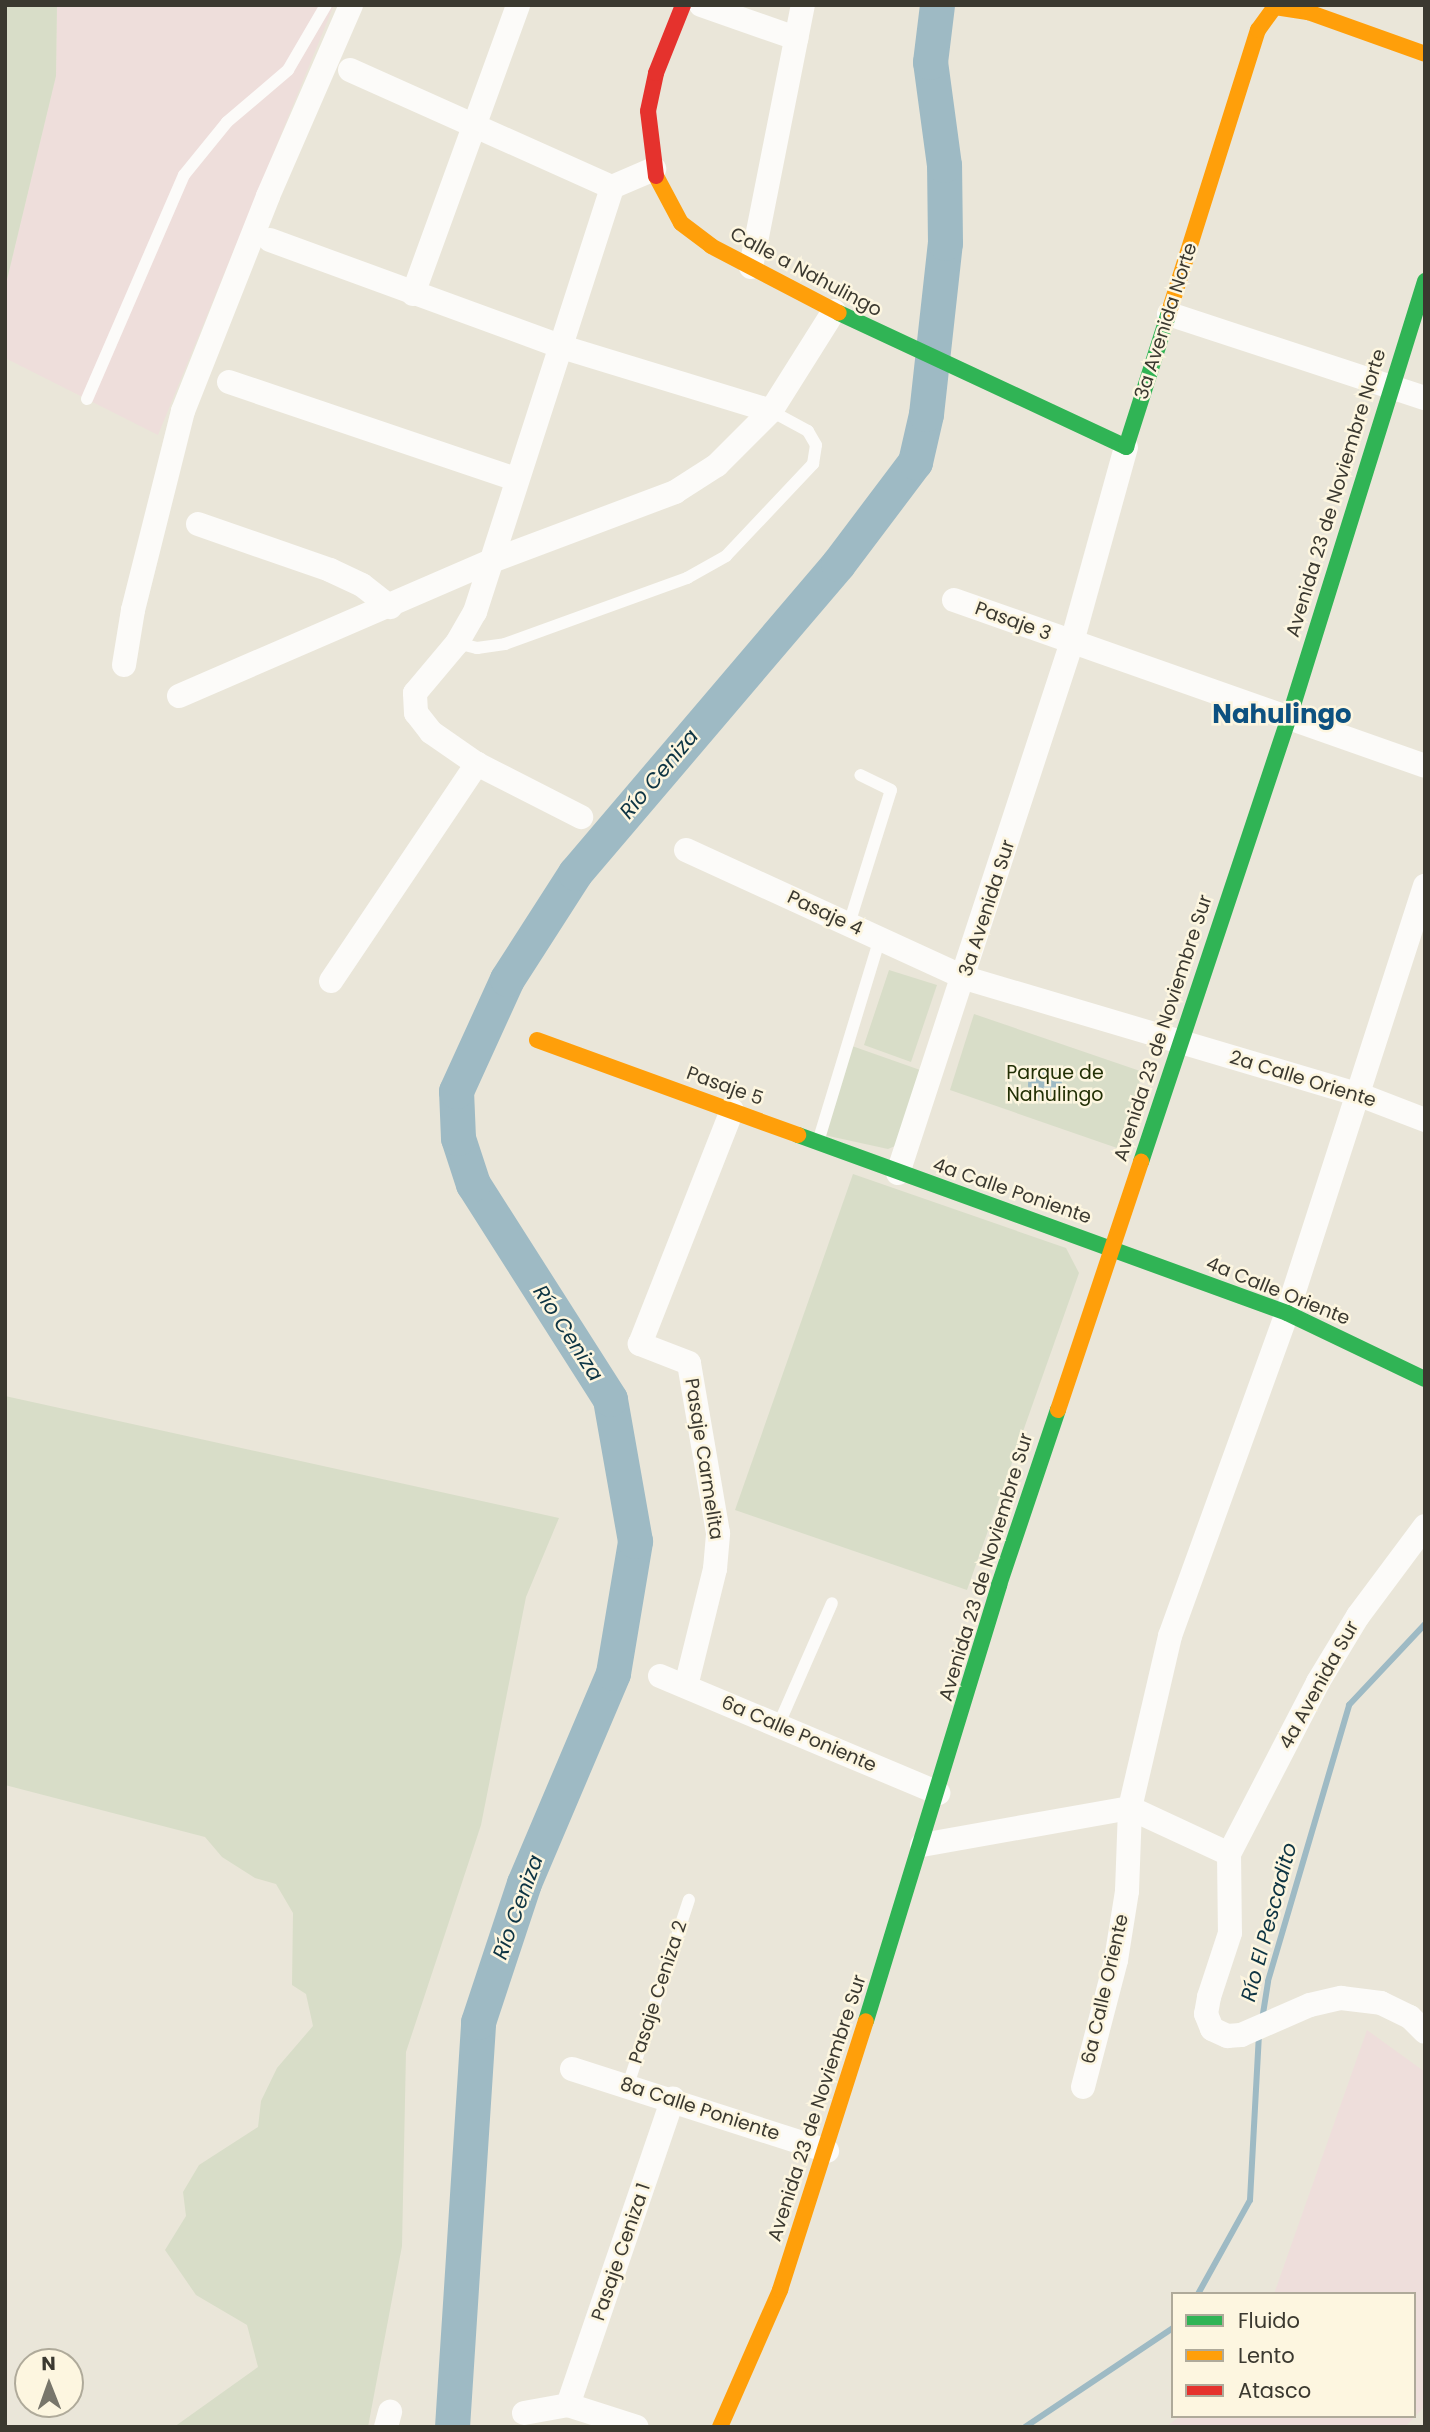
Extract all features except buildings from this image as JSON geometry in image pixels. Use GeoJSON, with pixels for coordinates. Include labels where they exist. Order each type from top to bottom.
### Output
{"type":"FeatureCollection","features":[{"type":"Feature","properties":{"kind":"street"},"geometry":{"type":"LineString","coordinates":[[124,665],[133,610],[183,411],[268,197],[351,5]]}},
{"type":"Feature","properties":{"kind":"street"},"geometry":{"type":"LineString","coordinates":[[413,295],[518,5]]}},
{"type":"Feature","properties":{"kind":"street","name":"Calle a Nahulingo"},"geometry":{"type":"LineString","coordinates":[[683,5],[656,73],[648,111],[654,169],[664,198],[681,223],[751,267],[834,312],[950,368],[1126,447]]}},
{"type":"Feature","properties":{"kind":"street"},"geometry":{"type":"LineString","coordinates":[[701,5],[796,38]]}},
{"type":"Feature","properties":{"kind":"street"},"geometry":{"type":"LineString","coordinates":[[751,267],[803,5]]}},
{"type":"Feature","properties":{"kind":"street"},"geometry":{"type":"LineString","coordinates":[[1274,6],[1308,12],[1425,54]]}},
{"type":"Feature","properties":{"kind":"street","name":"3a Avenida Norte"},"geometry":{"type":"LineString","coordinates":[[1072,642],[1126,447],[1258,30],[1274,6]]}},
{"type":"Feature","properties":{"kind":"street"},"geometry":{"type":"LineString","coordinates":[[350,70],[474,128],[612,187],[654,169]]}},
{"type":"Feature","properties":{"kind":"street"},"geometry":{"type":"LineString","coordinates":[[581,817],[477,764],[431,732],[416,713],[415,693],[457,643],[475,612],[514,480],[562,347],[612,187]]}},
{"type":"Feature","properties":{"kind":"street"},"geometry":{"type":"LineString","coordinates":[[270,240],[413,295],[562,347],[771,411]]}},
{"type":"Feature","properties":{"kind":"street","name":"Avenida 23 de Noviembre Norte"},"geometry":{"type":"LineString","coordinates":[[1289,718],[1425,281]]}},
{"type":"Feature","properties":{"kind":"street"},"geometry":{"type":"LineString","coordinates":[[179,696],[489,562],[676,492],[717,465],[771,411],[834,312]]}},
{"type":"Feature","properties":{"kind":"street"},"geometry":{"type":"LineString","coordinates":[[1169,314],[1425,398]]}},
{"type":"Feature","properties":{"kind":"street"},"geometry":{"type":"LineString","coordinates":[[229,382],[514,480]]}},
{"type":"Feature","properties":{"kind":"street"},"geometry":{"type":"LineString","coordinates":[[198,524],[330,570],[362,585],[390,607]]}},
{"type":"Feature","properties":{"kind":"street","name":"Pasaje 3"},"geometry":{"type":"LineString","coordinates":[[954,600],[1425,766]]}},
{"type":"Feature","properties":{"kind":"street","name":"3a Avenida Sur"},"geometry":{"type":"LineString","coordinates":[[898,1173],[965,978],[1072,642]]}},
{"type":"Feature","properties":{"kind":"street","name":"Avenida 23 de Noviembre Sur"},"geometry":{"type":"LineString","coordinates":[[720,2427],[780,2290],[827,2151],[938,1793],[999,1585],[1289,718]]}},
{"type":"Feature","properties":{"kind":"street"},"geometry":{"type":"LineString","coordinates":[[331,981],[477,764]]}},
{"type":"Feature","properties":{"kind":"street","name":"Pasaje 4"},"geometry":{"type":"LineString","coordinates":[[685,850],[965,978],[1179,1042]]}},
{"type":"Feature","properties":{"kind":"street","name":"6a Calle Oriente"},"geometry":{"type":"LineString","coordinates":[[1083,2087],[1115,1960],[1127,1891],[1130,1808],[1170,1636],[1287,1313],[1360,1095],[1425,886]]}},
{"type":"Feature","properties":{"kind":"street","name":"Pasaje 5"},"geometry":{"type":"LineString","coordinates":[[537,1040],[898,1173]]}},
{"type":"Feature","properties":{"kind":"street","name":"2a Calle Oriente"},"geometry":{"type":"LineString","coordinates":[[1179,1042],[1360,1095],[1425,1120]]}},
{"type":"Feature","properties":{"kind":"street","name":"Pasaje Carmelita"},"geometry":{"type":"LineString","coordinates":[[685,1686],[715,1569],[718,1533],[689,1363],[640,1343],[732,1111]]}},
{"type":"Feature","properties":{"kind":"street","name":"4a Calle Poniente"},"geometry":{"type":"LineString","coordinates":[[898,1173],[1113,1248]]}},
{"type":"Feature","properties":{"kind":"street","name":"4a Calle Oriente"},"geometry":{"type":"LineString","coordinates":[[1113,1248],[1287,1313],[1425,1378]]}},
{"type":"Feature","properties":{"kind":"street","name":"4a Avenida Sur"},"geometry":{"type":"LineString","coordinates":[[1229,1854],[1318,1682],[1358,1616],[1425,1526]]}},
{"type":"Feature","properties":{"kind":"street","name":"6a Calle Poniente"},"geometry":{"type":"LineString","coordinates":[[660,1676],[938,1793]]}},
{"type":"Feature","properties":{"kind":"street"},"geometry":{"type":"LineString","coordinates":[[922,1845],[1130,1808],[1229,1854],[1230,1933],[1206,2014],[1212,2029],[1227,2036],[1241,2035],[1290,2014],[1341,1998],[1381,2003],[1410,2017],[1425,2032]]}},
{"type":"Feature","properties":{"kind":"street","name":"8a Calle Poniente"},"geometry":{"type":"LineString","coordinates":[[572,2069],[673,2099],[827,2151]]}},
{"type":"Feature","properties":{"kind":"street","name":"Pasaje Ceniza 1"},"geometry":{"type":"LineString","coordinates":[[568,2404],[673,2099]]}},
{"type":"Feature","properties":{"kind":"street"},"geometry":{"type":"LineString","coordinates":[[524,2413],[568,2404],[637,2427]]}},
{"type":"Feature","properties":{"kind":"lane"},"geometry":{"type":"LineString","coordinates":[[87,399],[184,175],[227,122],[288,70],[326,5]]}},
{"type":"Feature","properties":{"kind":"lane"},"geometry":{"type":"LineString","coordinates":[[457,643],[477,648],[505,644],[687,578],[726,556],[813,464],[816,445],[808,431],[771,411]]}},
{"type":"Feature","properties":{"kind":"lane"},"geometry":{"type":"LineString","coordinates":[[849,924],[891,790],[860,775]]}},
{"type":"Feature","properties":{"kind":"lane"},"geometry":{"type":"LineString","coordinates":[[817,1143],[880,939]]}},
{"type":"Feature","properties":{"kind":"lane"},"geometry":{"type":"LineString","coordinates":[[778,1726],[832,1603]]}},
{"type":"Feature","properties":{"kind":"lane","name":"Pasaje Ceniza 2"},"geometry":{"type":"LineString","coordinates":[[628,2085],[689,1900]]}},
{"type":"Feature","properties":{"kind":"shaded area"},"geometry":{"type":"Polygon","coordinates":[[[57,5],[334,5],[158,435],[5,358],[5,288],[56,76],[57,5]]]}},
{"type":"Feature","properties":{"kind":"shaded area"},"geometry":{"type":"Polygon","coordinates":[[[1367,2030],[1425,2072],[1425,2406],[1416,2415],[1416,2292],[1275,2292],[1367,2030]]]}},
{"type":"Feature","properties":{"kind":"shaded area"},"geometry":{"type":"Polygon","coordinates":[[[1177,2418],[1414,2418],[1405,2427],[1166,2427],[1177,2418]]]}},
{"type":"Feature","properties":{"kind":"green space"},"geometry":{"type":"Polygon","coordinates":[[[5,5],[57,5],[56,76],[5,288],[5,5]]]}},
{"type":"Feature","properties":{"kind":"green space"},"geometry":{"type":"Polygon","coordinates":[[[889,970],[937,985],[911,1062],[864,1045],[889,970]]]}},
{"type":"Feature","properties":{"kind":"green space","name":"Parque de Nahulingo"},"geometry":{"type":"Polygon","coordinates":[[[974,1014],[1143,1072],[1117,1148],[950,1090],[974,1014]]]}},
{"type":"Feature","properties":{"kind":"green space"},"geometry":{"type":"Polygon","coordinates":[[[852,1046],[923,1071],[895,1146],[888,1149],[824,1135],[852,1046]]]}},
{"type":"Feature","properties":{"kind":"green space"},"geometry":{"type":"Polygon","coordinates":[[[853,1174],[1066,1248],[1079,1273],[967,1590],[735,1510],[853,1174]]]}},
{"type":"Feature","properties":{"kind":"green space"},"geometry":{"type":"Polygon","coordinates":[[[5,1396],[559,1518],[526,1597],[481,1825],[406,2052],[402,2246],[368,2427],[174,2427],[258,2367],[247,2325],[196,2295],[165,2250],[186,2216],[183,2192],[199,2165],[258,2127],[261,2101],[277,2068],[313,2026],[306,1994],[292,1985],[293,1913],[276,1884],[255,1878],[222,1857],[205,1837],[5,1785],[5,1396]]]}},
{"type":"Feature","properties":{"kind":"water"},"geometry":{"type":"Polygon","coordinates":[[[1045,1068],[1057,1073],[1062,1085],[1057,1097],[1045,1102],[1033,1097],[1028,1085],[1033,1073],[1045,1068]]]}},
{"type":"Feature","properties":{"kind":"waterway","name":"Río Ceniza"},"geometry":{"type":"LineString","coordinates":[[452,2427],[478,2022],[524,1883],[613,1673],[635,1541],[610,1399],[473,1184],[458,1138],[456,1091],[507,979],[575,873],[838,564],[915,462],[926,414],[945,243],[944,165],[930,62],[937,5]]}},
{"type":"Feature","properties":{"kind":"waterway","name":"Río El Pescadito"},"geometry":{"type":"LineString","coordinates":[[1262,2020],[1268,1981],[1349,1705],[1425,1624]]}},
{"type":"Feature","properties":{"kind":"waterway","name":"Río El Pescadito"},"geometry":{"type":"LineString","coordinates":[[1199,2292],[1250,2200],[1259,2034]]}},
{"type":"Feature","properties":{"kind":"waterway","name":"Río El Pescadito"},"geometry":{"type":"LineString","coordinates":[[1025,2427],[1171,2329]]}},
{"type":"Feature","properties":{"kind":"traffic: fast"},"geometry":{"type":"LineString","coordinates":[[1141,1162],[1289,718],[1425,281]]}},
{"type":"Feature","properties":{"kind":"traffic: fast"},"geometry":{"type":"LineString","coordinates":[[839,313],[1126,447],[1169,312]]}},
{"type":"Feature","properties":{"kind":"traffic: fast"},"geometry":{"type":"LineString","coordinates":[[798,1135],[1287,1313],[1425,1379]]}},
{"type":"Feature","properties":{"kind":"traffic: fast"},"geometry":{"type":"LineString","coordinates":[[866,2021],[999,1585],[1058,1410]]}},
{"type":"Feature","properties":{"kind":"traffic: slow"},"geometry":{"type":"LineString","coordinates":[[1169,312],[1258,30],[1275,7],[1308,12],[1425,54]]}},
{"type":"Feature","properties":{"kind":"traffic: slow"},"geometry":{"type":"LineString","coordinates":[[656,176],[681,223],[711,246],[839,313]]}},
{"type":"Feature","properties":{"kind":"traffic: slow"},"geometry":{"type":"LineString","coordinates":[[537,1040],[798,1135]]}},
{"type":"Feature","properties":{"kind":"traffic: slow"},"geometry":{"type":"LineString","coordinates":[[1058,1410],[1141,1162]]}},
{"type":"Feature","properties":{"kind":"traffic: slow"},"geometry":{"type":"LineString","coordinates":[[720,2427],[780,2290],[866,2021]]}},
{"type":"Feature","properties":{"kind":"traffic: jam"},"geometry":{"type":"LineString","coordinates":[[656,176],[648,111],[656,73],[683,5]]}},
{"type":"Feature","properties":{"kind":"district","name":"Nahulingo"},"geometry":{"type":"Point","coordinates":[1282,715]}}]}
